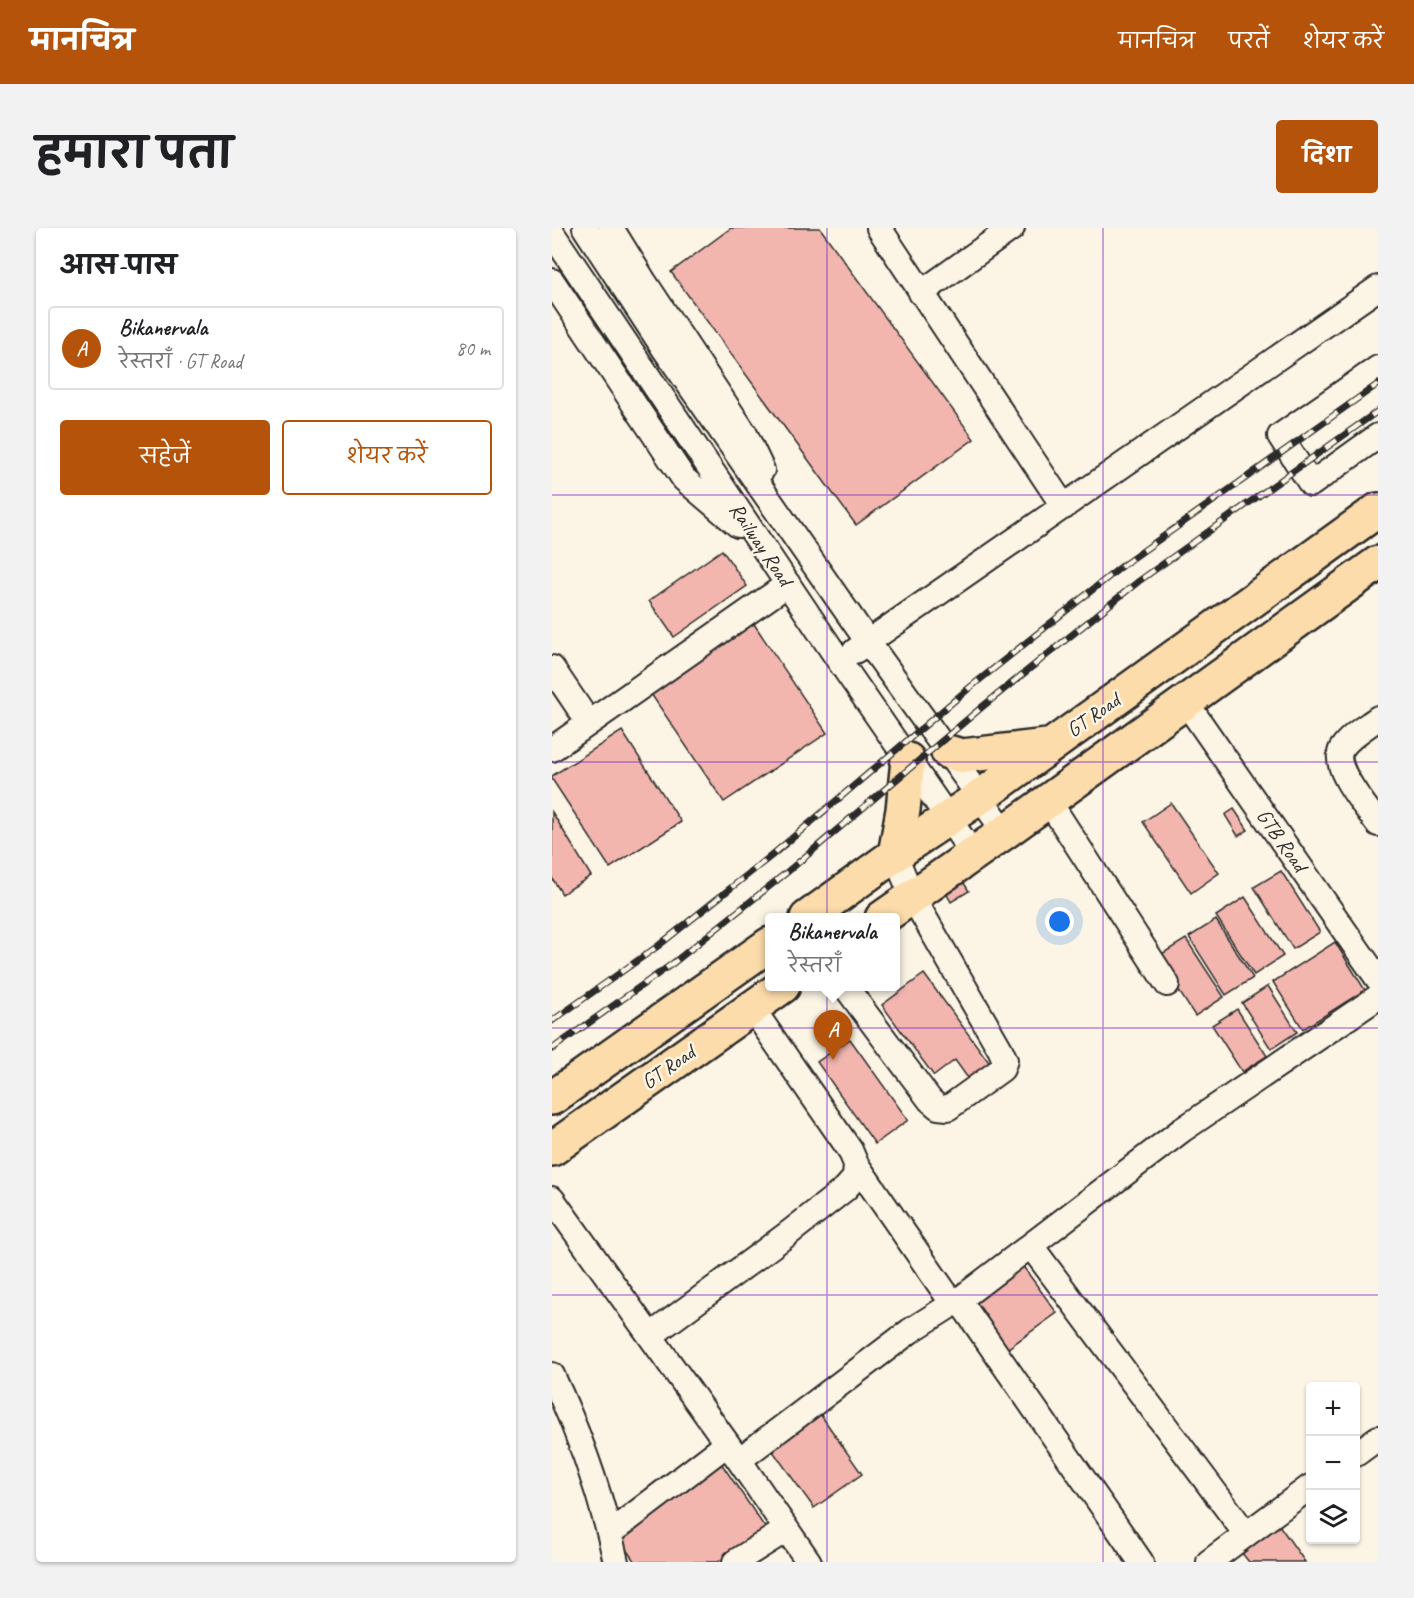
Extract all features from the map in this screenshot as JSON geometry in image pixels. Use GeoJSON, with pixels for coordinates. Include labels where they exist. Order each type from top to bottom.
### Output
{"type":"FeatureCollection","features":[{"type":"Feature","properties":{"kind":"highway","name":"GT Road"},"geometry":{"type":"LineString","coordinates":[[814,913],[980,797],[1378,510]]}},
{"type":"Feature","properties":{"kind":"highway","name":"GT Road"},"geometry":{"type":"LineString","coordinates":[[889,913],[1378,563]]}},
{"type":"Feature","properties":{"kind":"highway"},"geometry":{"type":"LineString","coordinates":[[948,752],[962,756],[1048,746]]}},
{"type":"Feature","properties":{"kind":"highway"},"geometry":{"type":"LineString","coordinates":[[895,855],[903,810],[908,760]]}},
{"type":"Feature","properties":{"kind":"highway","name":"GT Road"},"geometry":{"type":"LineString","coordinates":[[552,1098],[765,948]]}},
{"type":"Feature","properties":{"kind":"highway","name":"GT Road"},"geometry":{"type":"LineString","coordinates":[[552,1149],[777,991]]}},
{"type":"Feature","properties":{"kind":"street","name":"Railway Road"},"geometry":{"type":"LineString","coordinates":[[585,228],[665,350],[868,642],[1005,832]]}},
{"type":"Feature","properties":{"kind":"street"},"geometry":{"type":"LineString","coordinates":[[611,228],[745,434],[786,523]]}},
{"type":"Feature","properties":{"kind":"street"},"geometry":{"type":"LineString","coordinates":[[879,228],[1064,507]]}},
{"type":"Feature","properties":{"kind":"street"},"geometry":{"type":"LineString","coordinates":[[921,292],[1012,228]]}},
{"type":"Feature","properties":{"kind":"street","name":"Railway Road"},"geometry":{"type":"LineString","coordinates":[[552,233],[840,662],[973,854]]}},
{"type":"Feature","properties":{"kind":"street"},"geometry":{"type":"LineString","coordinates":[[552,280],[684,479],[760,543]]}},
{"type":"Feature","properties":{"kind":"street"},"geometry":{"type":"LineString","coordinates":[[840,662],[1378,288]]}},
{"type":"Feature","properties":{"kind":"street"},"geometry":{"type":"LineString","coordinates":[[1378,368],[1280,436],[1311,484],[1378,436]]}},
{"type":"Feature","properties":{"kind":"street"},"geometry":{"type":"LineString","coordinates":[[552,748],[788,584]]}},
{"type":"Feature","properties":{"kind":"street"},"geometry":{"type":"LineString","coordinates":[[552,668],[589,723]]}},
{"type":"Feature","properties":{"kind":"street","name":"GTB Road"},"geometry":{"type":"LineString","coordinates":[[1185,701],[1378,979]]}},
{"type":"Feature","properties":{"kind":"street"},"geometry":{"type":"LineString","coordinates":[[1378,718],[1350,738],[1340,750],[1339,761],[1344,775],[1378,824]]}},
{"type":"Feature","properties":{"kind":"street"},"geometry":{"type":"LineString","coordinates":[[1048,800],[1167,984]]}},
{"type":"Feature","properties":{"kind":"street"},"geometry":{"type":"LineString","coordinates":[[848,991],[930,1100],[938,1107],[948,1108],[1002,1069],[1005,1060],[1000,1049],[912,896],[895,855]]}},
{"type":"Feature","properties":{"kind":"street"},"geometry":{"type":"LineString","coordinates":[[610,1533],[733,1452],[910,1330],[956,1302],[1182,1130],[1378,997]]}},
{"type":"Feature","properties":{"kind":"street"},"geometry":{"type":"LineString","coordinates":[[752,1008],[850,1150],[856,1164],[1141,1562]]}},
{"type":"Feature","properties":{"kind":"street"},"geometry":{"type":"LineString","coordinates":[[650,1336],[845,1189],[855,1178],[856,1164]]}},
{"type":"Feature","properties":{"kind":"street"},"geometry":{"type":"LineString","coordinates":[[552,1199],[809,1562]]}},
{"type":"Feature","properties":{"kind":"street"},"geometry":{"type":"LineString","coordinates":[[1031,1246],[1246,1534]]}},
{"type":"Feature","properties":{"kind":"street"},"geometry":{"type":"LineString","coordinates":[[552,1375],[572,1417],[606,1515],[616,1562]]}},
{"type":"Feature","properties":{"kind":"street"},"geometry":{"type":"LineString","coordinates":[[1360,1451],[1378,1438]]}},
{"type":"Feature","properties":{"kind":"street"},"geometry":{"type":"LineString","coordinates":[[1209,1562],[1307,1490]]}},
{"type":"Feature","properties":{"kind":"street"},"geometry":{"type":"LineString","coordinates":[[735,1562],[786,1530]]}},
{"type":"Feature","properties":{"kind":"building"},"geometry":{"type":"Polygon","coordinates":[[[731,228],[820,228],[974,439],[856,525],[671,272],[731,228]]]}},
{"type":"Feature","properties":{"kind":"building"},"geometry":{"type":"Polygon","coordinates":[[[722,550],[747,586],[674,637],[649,601],[722,550]]]}},
{"type":"Feature","properties":{"kind":"building"},"geometry":{"type":"Polygon","coordinates":[[[752,621],[827,733],[724,802],[649,691],[752,621]]]}},
{"type":"Feature","properties":{"kind":"building"},"geometry":{"type":"Polygon","coordinates":[[[622,731],[681,822],[610,868],[552,776],[622,731]]]}},
{"type":"Feature","properties":{"kind":"building"},"geometry":{"type":"Polygon","coordinates":[[[1171,803],[1219,873],[1191,893],[1143,822],[1171,803]]]}},
{"type":"Feature","properties":{"kind":"building"},"geometry":{"type":"Polygon","coordinates":[[[1234,809],[1248,830],[1238,836],[1225,815],[1234,809]]]}},
{"type":"Feature","properties":{"kind":"building"},"geometry":{"type":"Polygon","coordinates":[[[552,812],[591,876],[562,894],[552,878],[552,812]]]}},
{"type":"Feature","properties":{"kind":"building"},"geometry":{"type":"Polygon","coordinates":[[[1281,871],[1320,932],[1293,949],[1254,887],[1281,871]]]}},
{"type":"Feature","properties":{"kind":"building"},"geometry":{"type":"Polygon","coordinates":[[[962,880],[969,891],[951,902],[945,891],[962,880]]]}},
{"type":"Feature","properties":{"kind":"building"},"geometry":{"type":"Polygon","coordinates":[[[1245,897],[1283,956],[1254,975],[1216,916],[1245,897]]]}},
{"type":"Feature","properties":{"kind":"building"},"geometry":{"type":"Polygon","coordinates":[[[1216,920],[1253,978],[1226,995],[1189,937],[1216,920]]]}},
{"type":"Feature","properties":{"kind":"building"},"geometry":{"type":"Polygon","coordinates":[[[1186,939],[1224,997],[1195,1016],[1157,957],[1186,939]]]}},
{"type":"Feature","properties":{"kind":"building"},"geometry":{"type":"Polygon","coordinates":[[[1335,942],[1365,990],[1303,1029],[1273,982],[1335,942]]]}},
{"type":"Feature","properties":{"kind":"building"},"geometry":{"type":"Polygon","coordinates":[[[924,974],[994,1069],[972,1084],[955,1060],[934,1076],[882,1005],[924,974]]]}},
{"type":"Feature","properties":{"kind":"building"},"geometry":{"type":"Polygon","coordinates":[[[1268,986],[1297,1032],[1271,1049],[1242,1003],[1268,986]]]}},
{"type":"Feature","properties":{"kind":"building"},"geometry":{"type":"Polygon","coordinates":[[[1237,1009],[1267,1056],[1242,1072],[1212,1025],[1237,1009]]]}},
{"type":"Feature","properties":{"kind":"building"},"geometry":{"type":"Polygon","coordinates":[[[850,1039],[908,1120],[875,1144],[817,1062],[850,1039]]]}},
{"type":"Feature","properties":{"kind":"building"},"geometry":{"type":"Polygon","coordinates":[[[1022,1265],[1057,1313],[1000,1354],[965,1305],[1022,1265]]]}},
{"type":"Feature","properties":{"kind":"building"},"geometry":{"type":"Polygon","coordinates":[[[816,1408],[862,1474],[814,1508],[767,1443],[816,1408]]]}},
{"type":"Feature","properties":{"kind":"building"},"geometry":{"type":"Polygon","coordinates":[[[721,1463],[766,1529],[718,1562],[635,1562],[616,1535],[721,1463]]]}},
{"type":"Feature","properties":{"kind":"building"},"geometry":{"type":"Polygon","coordinates":[[[1279,1525],[1305,1562],[1249,1562],[1241,1552],[1279,1525]]]}},
{"type":"Feature","properties":{"kind":"railway"},"geometry":{"type":"LineString","coordinates":[[552,1021],[658,946],[771,856],[968,689],[1126,563],[1378,384]]}},
{"type":"Feature","properties":{"kind":"railway"},"geometry":{"type":"LineString","coordinates":[[552,1049],[672,964],[786,873],[982,707],[1139,581],[1378,411]]}},
{"type":"Feature","properties":{"kind":"place","name":"Bikanervala"},"geometry":{"type":"Point","coordinates":[833,1060]}}]}
